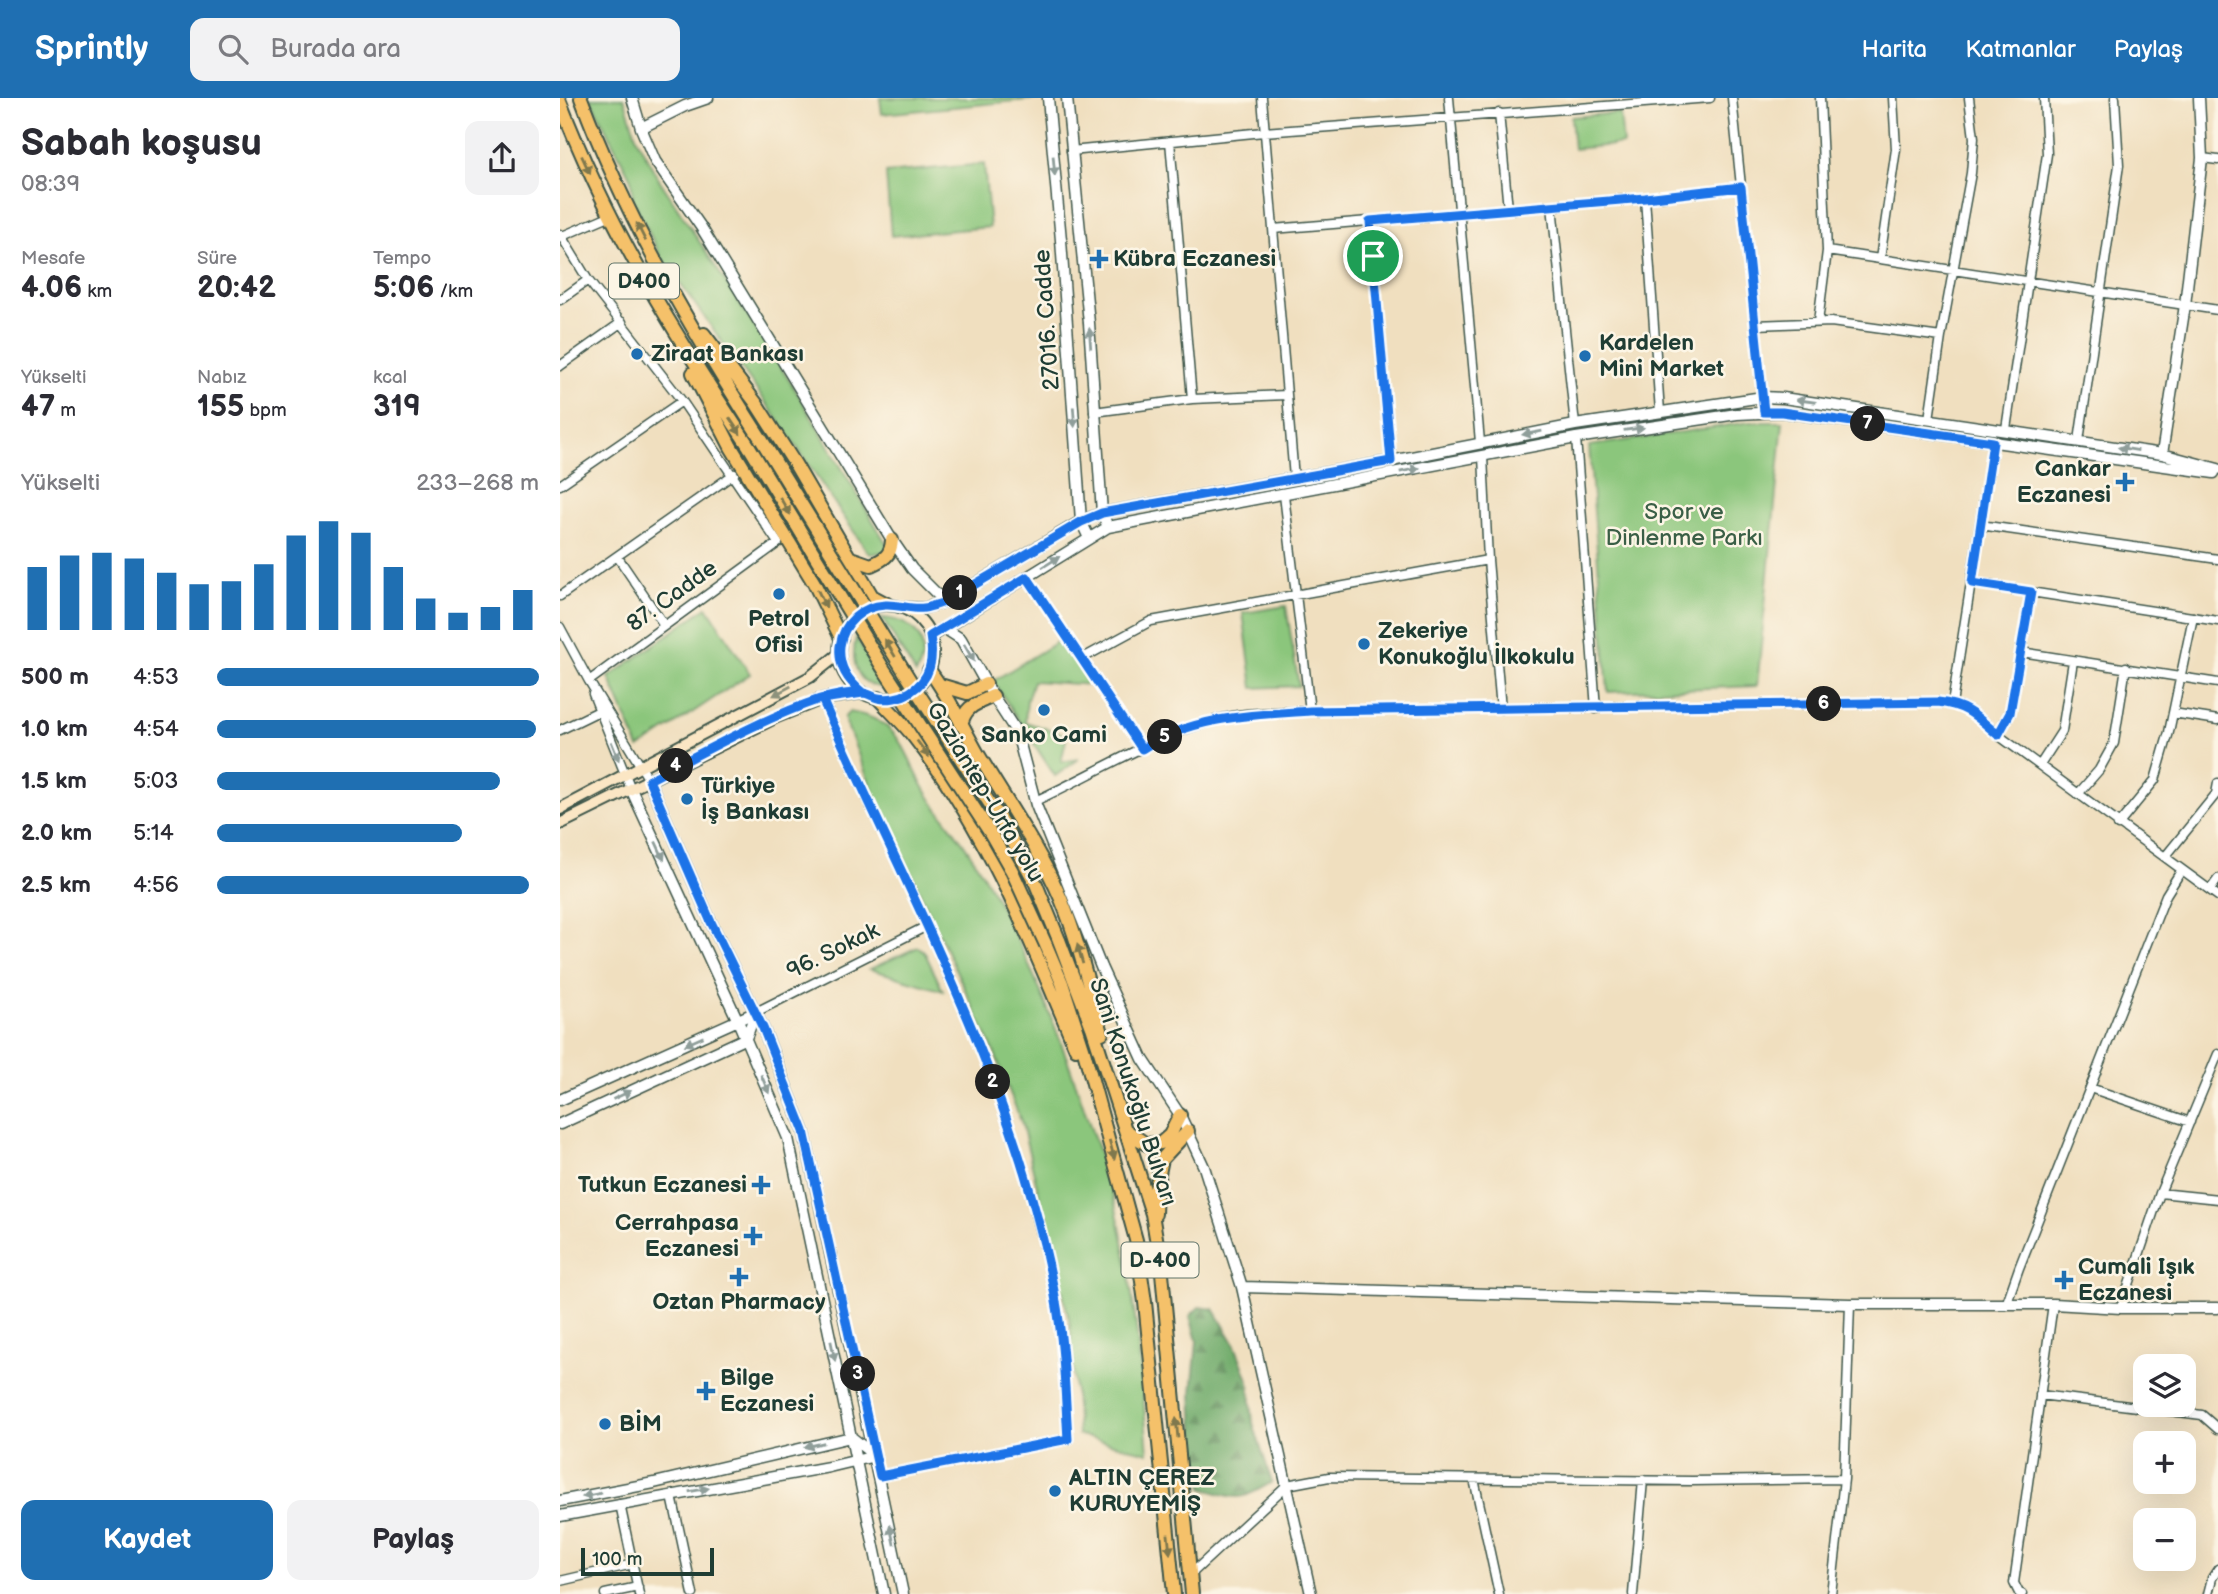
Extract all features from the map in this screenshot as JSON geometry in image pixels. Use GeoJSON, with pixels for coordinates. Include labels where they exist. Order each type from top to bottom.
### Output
{"type":"FeatureCollection","features":[{"type":"Feature","properties":{"kind":"highway","name":"D400"},"geometry":{"type":"LineString","coordinates":[[581,98],[620,192],[681,305]]}},
{"type":"Feature","properties":{"kind":"highway","name":"D400"},"geometry":{"type":"LineString","coordinates":[[560,102],[609,216],[682,347]]}},
{"type":"Feature","properties":{"kind":"highway","name":"Gaziantep-Urfa yolu"},"geometry":{"type":"LineString","coordinates":[[681,305],[711,360],[911,682],[1005,827],[1036,884],[1059,940]]}},
{"type":"Feature","properties":{"kind":"highway"},"geometry":{"type":"LineString","coordinates":[[681,305],[756,403],[872,596],[887,604]]}},
{"type":"Feature","properties":{"kind":"highway","name":"Gaziantep-Urfa yolu"},"geometry":{"type":"LineString","coordinates":[[682,347],[750,448],[883,668],[991,834],[1012,871],[1046,945]]}},
{"type":"Feature","properties":{"kind":"highway"},"geometry":{"type":"LineString","coordinates":[[682,347],[707,404],[814,583],[841,638]]}},
{"type":"Feature","properties":{"kind":"highway"},"geometry":{"type":"LineString","coordinates":[[848,557],[871,565],[887,557],[892,540]]}},
{"type":"Feature","properties":{"kind":"highway"},"geometry":{"type":"LineString","coordinates":[[929,670],[1060,897],[1083,963],[1121,1115]]}},
{"type":"Feature","properties":{"kind":"highway"},"geometry":{"type":"LineString","coordinates":[[940,685],[967,693],[986,684]]}},
{"type":"Feature","properties":{"kind":"highway"},"geometry":{"type":"LineString","coordinates":[[961,725],[964,713],[993,696]]}},
{"type":"Feature","properties":{"kind":"highway"},"geometry":{"type":"LineString","coordinates":[[878,698],[913,736],[977,832],[1017,912],[1101,1110]]}},
{"type":"Feature","properties":{"kind":"highway","name":"Sani Konukoğlu Bulvarı"},"geometry":{"type":"LineString","coordinates":[[1059,940],[1126,1129],[1154,1229],[1165,1299],[1192,1594]]}},
{"type":"Feature","properties":{"kind":"highway","name":"Sani Konukoğlu Bulvarı"},"geometry":{"type":"LineString","coordinates":[[1046,945],[1062,983],[1101,1110],[1136,1240],[1145,1302],[1174,1594]]}},
{"type":"Feature","properties":{"kind":"highway"},"geometry":{"type":"LineString","coordinates":[[1126,1129],[1146,1144],[1161,1143],[1170,1135],[1180,1115]]}},
{"type":"Feature","properties":{"kind":"highway"},"geometry":{"type":"LineString","coordinates":[[1154,1229],[1156,1188],[1162,1159],[1188,1132]]}},
{"type":"Feature","properties":{"kind":"main road"},"geometry":{"type":"LineString","coordinates":[[887,604],[902,607],[915,614],[926,626],[933,655],[926,678],[908,693],[893,698],[878,698],[863,693],[851,683],[842,669],[839,654],[841,638],[858,613],[887,604]]}},
{"type":"Feature","properties":{"kind":"main road"},"geometry":{"type":"LineString","coordinates":[[560,809],[810,677],[839,654]]}},
{"type":"Feature","properties":{"kind":"main road"},"geometry":{"type":"LineString","coordinates":[[560,824],[733,738],[822,699],[863,693]]}},
{"type":"Feature","properties":{"kind":"street"},"geometry":{"type":"LineString","coordinates":[[632,98],[655,161],[701,227],[892,540],[912,569],[945,602]]}},
{"type":"Feature","properties":{"kind":"street"},"geometry":{"type":"LineString","coordinates":[[641,128],[708,98]]}},
{"type":"Feature","properties":{"kind":"street","name":"27016. Cadde"},"geometry":{"type":"LineString","coordinates":[[1048,98],[1081,522],[1089,538]]}},
{"type":"Feature","properties":{"kind":"street","name":"27016. Cadde"},"geometry":{"type":"LineString","coordinates":[[1067,98],[1089,323],[1102,513],[1108,527]]}},
{"type":"Feature","properties":{"kind":"street"},"geometry":{"type":"LineString","coordinates":[[1262,98],[1294,478]]}},
{"type":"Feature","properties":{"kind":"street"},"geometry":{"type":"LineString","coordinates":[[1449,98],[1480,442]]}},
{"type":"Feature","properties":{"kind":"street"},"geometry":{"type":"LineString","coordinates":[[1071,151],[1264,132],[1710,98]]}},
{"type":"Feature","properties":{"kind":"street"},"geometry":{"type":"LineString","coordinates":[[1731,98],[1764,412]]}},
{"type":"Feature","properties":{"kind":"street"},"geometry":{"type":"LineString","coordinates":[[1818,322],[1827,251],[1820,98]]}},
{"type":"Feature","properties":{"kind":"street"},"geometry":{"type":"LineString","coordinates":[[1880,259],[1896,149],[1893,98]]}},
{"type":"Feature","properties":{"kind":"street"},"geometry":{"type":"LineString","coordinates":[[1929,419],[1971,173],[1974,138],[1969,98]]}},
{"type":"Feature","properties":{"kind":"street"},"geometry":{"type":"LineString","coordinates":[[2006,429],[2047,154],[2045,98]]}},
{"type":"Feature","properties":{"kind":"street"},"geometry":{"type":"LineString","coordinates":[[2079,441],[2119,165],[2115,98]]}},
{"type":"Feature","properties":{"kind":"street"},"geometry":{"type":"LineString","coordinates":[[2162,454],[2185,305],[2203,158],[2199,98]]}},
{"type":"Feature","properties":{"kind":"street"},"geometry":{"type":"LineString","coordinates":[[1499,113],[1508,209]]}},
{"type":"Feature","properties":{"kind":"street"},"geometry":{"type":"LineString","coordinates":[[1170,141],[1192,399]]}},
{"type":"Feature","properties":{"kind":"street"},"geometry":{"type":"LineString","coordinates":[[2203,158],[2218,160]]}},
{"type":"Feature","properties":{"kind":"street"},"geometry":{"type":"LineString","coordinates":[[1273,229],[1645,198],[1741,187]]}},
{"type":"Feature","properties":{"kind":"street"},"geometry":{"type":"LineString","coordinates":[[1645,198],[1660,412]]}},
{"type":"Feature","properties":{"kind":"street"},"geometry":{"type":"LineString","coordinates":[[1552,206],[1575,425]]}},
{"type":"Feature","properties":{"kind":"street"},"geometry":{"type":"LineString","coordinates":[[560,596],[734,474],[682,401],[588,280],[560,236],[609,216]]}},
{"type":"Feature","properties":{"kind":"street"},"geometry":{"type":"LineString","coordinates":[[1370,221],[1391,461]]}},
{"type":"Feature","properties":{"kind":"street"},"geometry":{"type":"LineString","coordinates":[[1827,251],[1955,268],[2101,294],[2218,310]]}},
{"type":"Feature","properties":{"kind":"street"},"geometry":{"type":"LineString","coordinates":[[560,300],[588,280]]}},
{"type":"Feature","properties":{"kind":"street"},"geometry":{"type":"LineString","coordinates":[[560,366],[622,322]]}},
{"type":"Feature","properties":{"kind":"street"},"geometry":{"type":"LineString","coordinates":[[1755,325],[1818,322],[1941,337]]}},
{"type":"Feature","properties":{"kind":"street"},"geometry":{"type":"LineString","coordinates":[[1094,412],[1192,399],[1287,395]]}},
{"type":"Feature","properties":{"kind":"street"},"geometry":{"type":"LineString","coordinates":[[902,607],[924,608],[945,602],[1081,522],[1102,513],[1575,425],[1763,397],[2006,429],[2162,454],[2218,471]]}},
{"type":"Feature","properties":{"kind":"street"},"geometry":{"type":"LineString","coordinates":[[560,485],[682,401]]}},
{"type":"Feature","properties":{"kind":"street"},"geometry":{"type":"LineString","coordinates":[[930,636],[1108,527],[1576,438],[1764,412],[1782,412],[2218,471]]}},
{"type":"Feature","properties":{"kind":"street"},"geometry":{"type":"LineString","coordinates":[[1576,438],[1596,709]]}},
{"type":"Feature","properties":{"kind":"street"},"geometry":{"type":"LineString","coordinates":[[1952,704],[1993,442]]}},
{"type":"Feature","properties":{"kind":"street"},"geometry":{"type":"LineString","coordinates":[[1483,456],[1488,560],[1501,709]]}},
{"type":"Feature","properties":{"kind":"street","name":"87. Cadde"},"geometry":{"type":"LineString","coordinates":[[589,681],[778,543],[734,474]]}},
{"type":"Feature","properties":{"kind":"street"},"geometry":{"type":"LineString","coordinates":[[1284,495],[1310,711]]}},
{"type":"Feature","properties":{"kind":"street"},"geometry":{"type":"LineString","coordinates":[[1980,525],[2218,559]]}},
{"type":"Feature","properties":{"kind":"street"},"geometry":{"type":"LineString","coordinates":[[617,556],[664,625]]}},
{"type":"Feature","properties":{"kind":"street"},"geometry":{"type":"LineString","coordinates":[[1083,658],[1151,621],[1488,560]]}},
{"type":"Feature","properties":{"kind":"street"},"geometry":{"type":"LineString","coordinates":[[1027,577],[1142,749]]}},
{"type":"Feature","properties":{"kind":"street"},"geometry":{"type":"LineString","coordinates":[[1972,583],[2218,621]]}},
{"type":"Feature","properties":{"kind":"street"},"geometry":{"type":"LineString","coordinates":[[1998,735],[2010,713],[2031,592]]}},
{"type":"Feature","properties":{"kind":"street"},"geometry":{"type":"LineString","coordinates":[[2118,825],[2155,780],[2173,713],[2193,617]]}},
{"type":"Feature","properties":{"kind":"street"},"geometry":{"type":"LineString","coordinates":[[560,627],[649,780],[756,1012],[804,1131],[904,1594]]}},
{"type":"Feature","properties":{"kind":"street"},"geometry":{"type":"LineString","coordinates":[[944,628],[961,639],[1017,733],[1048,838],[1126,1024],[1143,1059],[1180,1115],[1204,1167],[1242,1287],[1311,1594]]}},
{"type":"Feature","properties":{"kind":"street"},"geometry":{"type":"LineString","coordinates":[[2021,652],[2218,683]]}},
{"type":"Feature","properties":{"kind":"street"},"geometry":{"type":"LineString","coordinates":[[2040,765],[2062,731],[2073,662]]}},
{"type":"Feature","properties":{"kind":"street"},"geometry":{"type":"LineString","coordinates":[[2078,794],[2099,770],[2114,743],[2126,667]]}},
{"type":"Feature","properties":{"kind":"street"},"geometry":{"type":"LineString","coordinates":[[589,681],[624,774],[746,1038],[788,1138],[884,1594]]}},
{"type":"Feature","properties":{"kind":"street"},"geometry":{"type":"LineString","coordinates":[[822,699],[927,926],[996,1089],[1026,1176],[1055,1298],[1063,1366],[1068,1439],[880,1476]]}},
{"type":"Feature","properties":{"kind":"street"},"geometry":{"type":"LineString","coordinates":[[1035,801],[1193,726],[1227,717],[1310,711],[1952,704],[1971,711],[1998,735],[2218,897]]}},
{"type":"Feature","properties":{"kind":"street"},"geometry":{"type":"LineString","coordinates":[[560,730],[599,711]]}},
{"type":"Feature","properties":{"kind":"street"},"geometry":{"type":"LineString","coordinates":[[2173,713],[2218,720]]}},
{"type":"Feature","properties":{"kind":"street"},"geometry":{"type":"LineString","coordinates":[[2165,857],[2216,794],[2218,783]]}},
{"type":"Feature","properties":{"kind":"street"},"geometry":{"type":"LineString","coordinates":[[2006,1305],[2166,895],[2181,871]]}},
{"type":"Feature","properties":{"kind":"street"},"geometry":{"type":"LineString","coordinates":[[2210,890],[2218,878]]}},
{"type":"Feature","properties":{"kind":"street"},"geometry":{"type":"LineString","coordinates":[[678,890],[694,881]]}},
{"type":"Feature","properties":{"kind":"street","name":"96. Sokak"},"geometry":{"type":"LineString","coordinates":[[756,1012],[927,926]]}},
{"type":"Feature","properties":{"kind":"street"},"geometry":{"type":"LineString","coordinates":[[560,1100],[756,1012]]}},
{"type":"Feature","properties":{"kind":"street"},"geometry":{"type":"LineString","coordinates":[[560,1124],[746,1038],[756,1012]]}},
{"type":"Feature","properties":{"kind":"street"},"geometry":{"type":"LineString","coordinates":[[2121,1308],[2160,1193],[2218,1054]]}},
{"type":"Feature","properties":{"kind":"street"},"geometry":{"type":"LineString","coordinates":[[2090,1088],[2190,1122]]}},
{"type":"Feature","properties":{"kind":"street"},"geometry":{"type":"LineString","coordinates":[[2160,1193],[2218,1199]]}},
{"type":"Feature","properties":{"kind":"street"},"geometry":{"type":"LineString","coordinates":[[1242,1287],[1850,1304],[2053,1304],[2121,1308],[2218,1308]]}},
{"type":"Feature","properties":{"kind":"street"},"geometry":{"type":"LineString","coordinates":[[1831,1594],[1844,1479],[1850,1304]]}},
{"type":"Feature","properties":{"kind":"street"},"geometry":{"type":"LineString","coordinates":[[2022,1594],[2014,1583],[2053,1304]]}},
{"type":"Feature","properties":{"kind":"street"},"geometry":{"type":"LineString","coordinates":[[2040,1395],[2202,1415],[2218,1429]]}},
{"type":"Feature","properties":{"kind":"street"},"geometry":{"type":"LineString","coordinates":[[851,1437],[875,1456]]}},
{"type":"Feature","properties":{"kind":"street"},"geometry":{"type":"LineString","coordinates":[[560,1501],[653,1483],[851,1437]]}},
{"type":"Feature","properties":{"kind":"street"},"geometry":{"type":"LineString","coordinates":[[560,1516],[875,1456]]}},
{"type":"Feature","properties":{"kind":"street"},"geometry":{"type":"LineString","coordinates":[[1190,1575],[1287,1485],[1329,1477],[1844,1479]]}},
{"type":"Feature","properties":{"kind":"street"},"geometry":{"type":"LineString","coordinates":[[1474,1479],[1499,1594]]}},
{"type":"Feature","properties":{"kind":"street"},"geometry":{"type":"LineString","coordinates":[[1633,1594],[1643,1480]]}},
{"type":"Feature","properties":{"kind":"street"},"geometry":{"type":"LineString","coordinates":[[672,1496],[693,1594]]}},
{"type":"Feature","properties":{"kind":"street"},"geometry":{"type":"LineString","coordinates":[[605,1594],[638,1590],[620,1504]]}},
{"type":"Feature","properties":{"kind":"street"},"geometry":{"type":"LineString","coordinates":[[560,1581],[633,1564]]}},
{"type":"Feature","properties":{"kind":"street"},"geometry":{"type":"LineString","coordinates":[[2208,1594],[2212,1578],[2218,1569]]}},
{"type":"Feature","properties":{"kind":"green space"},"geometry":{"type":"Polygon","coordinates":[[[590,98],[624,98],[637,139],[655,173],[796,391],[889,548],[884,552],[869,554],[777,418],[661,257],[633,200],[631,179],[590,98]]]}},
{"type":"Feature","properties":{"kind":"green space"},"geometry":{"type":"Polygon","coordinates":[[[880,98],[1036,98],[1037,99],[882,114],[880,98]]]}},
{"type":"Feature","properties":{"kind":"green space"},"geometry":{"type":"Polygon","coordinates":[[[1620,113],[1623,144],[1574,149],[1571,117],[1620,113]]]}},
{"type":"Feature","properties":{"kind":"green space"},"geometry":{"type":"Polygon","coordinates":[[[984,164],[990,227],[891,236],[886,173],[984,164]]]}},
{"type":"Feature","properties":{"kind":"green space","name":"Spor ve Dinlenme Parkı"},"geometry":{"type":"Polygon","coordinates":[[[1750,422],[1783,422],[1757,686],[1608,692],[1589,446],[1750,422]]]}},
{"type":"Feature","properties":{"kind":"green space"},"geometry":{"type":"Polygon","coordinates":[[[1286,606],[1299,686],[1253,688],[1243,613],[1286,606]]]}},
{"type":"Feature","properties":{"kind":"green space"},"geometry":{"type":"Polygon","coordinates":[[[707,607],[750,674],[639,748],[609,677],[707,607]]]}},
{"type":"Feature","properties":{"kind":"green space"},"geometry":{"type":"Polygon","coordinates":[[[882,618],[904,623],[918,635],[923,652],[916,674],[882,618]]]}},
{"type":"Feature","properties":{"kind":"green space"},"geometry":{"type":"Polygon","coordinates":[[[1065,637],[1092,685],[1033,681],[1027,700],[1025,722],[1061,733],[1066,740],[1061,762],[1079,759],[1055,776],[993,681],[1065,637]]]}},
{"type":"Feature","properties":{"kind":"green space"},"geometry":{"type":"Polygon","coordinates":[[[856,638],[888,687],[869,684],[858,673],[854,656],[856,638]]]}},
{"type":"Feature","properties":{"kind":"green space"},"geometry":{"type":"Polygon","coordinates":[[[849,712],[868,716],[882,723],[901,743],[931,799],[990,887],[1024,953],[1053,1021],[1113,1196],[1136,1324],[1148,1453],[1078,1435],[1070,1323],[1022,1124],[995,1054],[876,799],[844,718],[849,712]]]}},
{"type":"Feature","properties":{"kind":"green space"},"geometry":{"type":"Polygon","coordinates":[[[918,947],[924,951],[943,991],[870,969],[918,947]]]}},
{"type":"Feature","properties":{"kind":"green space"},"geometry":{"type":"Polygon","coordinates":[[[1199,1307],[1214,1309],[1234,1343],[1249,1382],[1253,1423],[1272,1482],[1240,1497],[1204,1489],[1196,1472],[1192,1393],[1197,1341],[1190,1316],[1199,1307]]]}},
{"type":"Feature","properties":{"kind":"place","name":"Kübra Eczanesi"},"geometry":{"type":"Point","coordinates":[1099,259]}},
{"type":"Feature","properties":{"kind":"place","name":"Ziraat Bankası"},"geometry":{"type":"Point","coordinates":[637,354]}},
{"type":"Feature","properties":{"kind":"place","name":"Kardelen Mini Market"},"geometry":{"type":"Point","coordinates":[1585,356]}},
{"type":"Feature","properties":{"kind":"place","name":"Cankar Eczanesi"},"geometry":{"type":"Point","coordinates":[2125,482]}},
{"type":"Feature","properties":{"kind":"place","name":"Petrol Ofisi"},"geometry":{"type":"Point","coordinates":[779,594]}},
{"type":"Feature","properties":{"kind":"place","name":"Zekeriye Konukoğlu İlkokulu"},"geometry":{"type":"Point","coordinates":[1364,644]}},
{"type":"Feature","properties":{"kind":"place","name":"Sanko Cami"},"geometry":{"type":"Point","coordinates":[1044,710]}},
{"type":"Feature","properties":{"kind":"place","name":"Türkiye İş Bankası"},"geometry":{"type":"Point","coordinates":[687,799]}},
{"type":"Feature","properties":{"kind":"place","name":"Tutkun Eczanesi"},"geometry":{"type":"Point","coordinates":[761,1185]}},
{"type":"Feature","properties":{"kind":"place","name":"Cerrahpasa Eczanesi"},"geometry":{"type":"Point","coordinates":[753,1236]}},
{"type":"Feature","properties":{"kind":"place","name":"Oztan Pharmacy"},"geometry":{"type":"Point","coordinates":[739,1277]}},
{"type":"Feature","properties":{"kind":"place","name":"Cumali Işık Eczanesi"},"geometry":{"type":"Point","coordinates":[2064,1280]}},
{"type":"Feature","properties":{"kind":"place","name":"Bilge Eczanesi"},"geometry":{"type":"Point","coordinates":[706,1391]}},
{"type":"Feature","properties":{"kind":"place","name":"BİM"},"geometry":{"type":"Point","coordinates":[605,1424]}},
{"type":"Feature","properties":{"kind":"place","name":"ALTIN ÇEREZ KURUYEMİŞ"},"geometry":{"type":"Point","coordinates":[1055,1491]}},
{"type":"Feature","properties":{"kind":"route"},"geometry":{"type":"LineString","coordinates":[[1373,256],[1370,221],[1645,198],[1741,187],[1764,412],[1782,412],[1993,442],[1972,583],[2031,592],[2010,713],[1998,735],[1971,711],[1938,702],[1310,711],[1227,717],[1193,726],[1142,749],[1027,577],[930,636],[933,655],[926,678],[908,693],[893,698],[878,698],[863,693],[842,695],[822,699],[777,717],[649,780],[710,920],[763,1028],[804,1131],[880,1476],[1068,1439],[1055,1298],[1026,1176],[996,1089],[946,968],[822,699],[863,693],[851,683],[842,669],[839,654],[841,638],[858,613],[887,604],[924,608],[945,602],[1081,522],[1102,513],[1391,461],[1373,256]]}}]}
